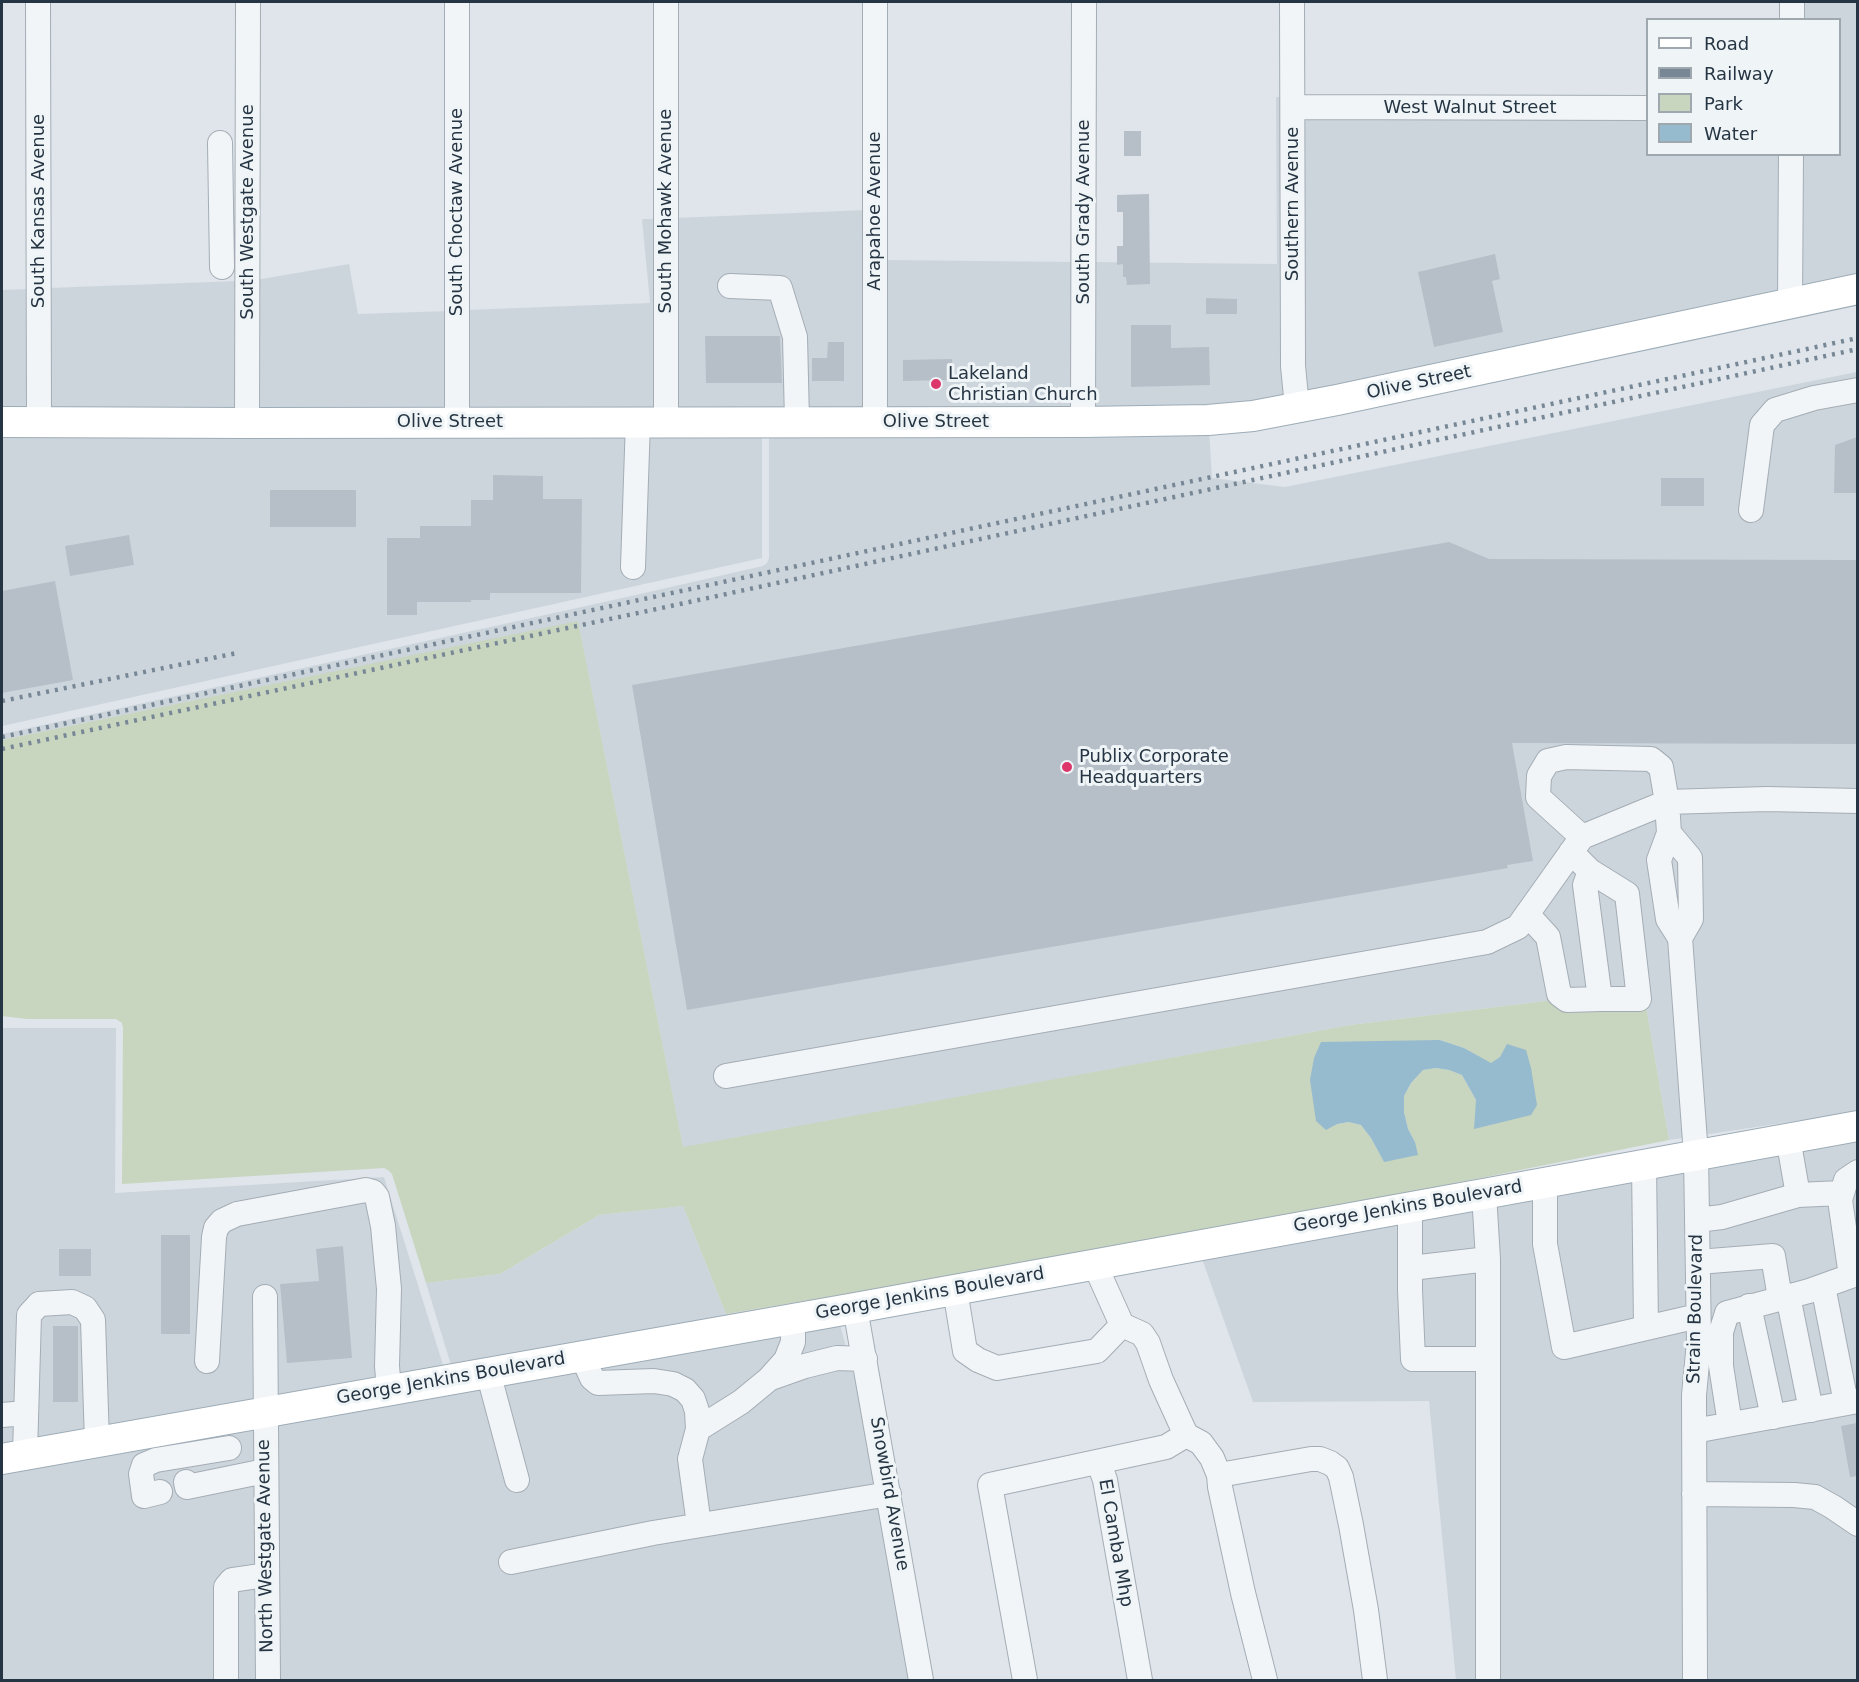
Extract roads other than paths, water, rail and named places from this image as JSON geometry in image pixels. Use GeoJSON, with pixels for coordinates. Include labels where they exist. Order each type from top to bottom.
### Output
{"type":"FeatureCollection","features":[{"type":"Feature","properties":{"kind":"main road","name":"Olive Street"},"geometry":{"type":"LineString","coordinates":[[2,422],[1208,420],[1253,416],[1337,400],[1857,289]]}},
{"type":"Feature","properties":{"kind":"main road","name":"George Jenkins Boulevard"},"geometry":{"type":"LineString","coordinates":[[13,1457],[97,1442],[178,1470],[226,1433],[265,1412],[1095,1265],[1857,1126]]}},
{"type":"Feature","properties":{"kind":"street","name":"South Kansas Avenue"},"geometry":{"type":"LineString","coordinates":[[38,2],[39,422]]}},
{"type":"Feature","properties":{"kind":"street","name":"South Westgate Avenue"},"geometry":{"type":"LineString","coordinates":[[247,423],[248,2]]}},
{"type":"Feature","properties":{"kind":"street","name":"South Choctaw Avenue"},"geometry":{"type":"LineString","coordinates":[[457,2],[457,422]]}},
{"type":"Feature","properties":{"kind":"street","name":"South Mohawk Avenue"},"geometry":{"type":"LineString","coordinates":[[633,567],[652,422],[666,2]]}},
{"type":"Feature","properties":{"kind":"street","name":"Arapahoe Avenue"},"geometry":{"type":"LineString","coordinates":[[875,2],[875,422]]}},
{"type":"Feature","properties":{"kind":"street","name":"South Grady Avenue"},"geometry":{"type":"LineString","coordinates":[[1083,422],[1084,2]]}},
{"type":"Feature","properties":{"kind":"street","name":"Southern Avenue"},"geometry":{"type":"LineString","coordinates":[[1292,2],[1293,366],[1297,407]]}},
{"type":"Feature","properties":{"kind":"street"},"geometry":{"type":"LineString","coordinates":[[1792,2],[1792,18]]}},
{"type":"Feature","properties":{"kind":"street","name":"West Walnut Street"},"geometry":{"type":"LineString","coordinates":[[1293,107],[1646,108]]}},
{"type":"Feature","properties":{"kind":"street"},"geometry":{"type":"LineString","coordinates":[[248,161],[220,152],[222,262],[248,255]]}},
{"type":"Feature","properties":{"kind":"street"},"geometry":{"type":"LineString","coordinates":[[1790,303],[1791,156]]}},
{"type":"Feature","properties":{"kind":"street"},"geometry":{"type":"LineString","coordinates":[[221,208],[248,207]]}},
{"type":"Feature","properties":{"kind":"street"},"geometry":{"type":"LineString","coordinates":[[730,286],[780,288],[795,337],[797,422]]}},
{"type":"Feature","properties":{"kind":"street"},"geometry":{"type":"LineString","coordinates":[[1751,510],[1762,425],[1775,410],[1814,398],[1857,390]]}},
{"type":"Feature","properties":{"kind":"street","name":"Strain Boulevard"},"geometry":{"type":"LineString","coordinates":[[1577,845],[1538,798],[1539,776],[1548,762],[1566,758],[1651,759],[1661,767],[1669,833],[1690,858],[1691,919],[1680,938],[1696,1155],[1699,1342],[1694,1395],[1695,1680]]}},
{"type":"Feature","properties":{"kind":"street"},"geometry":{"type":"LineString","coordinates":[[726,1076],[1488,942],[1518,927],[1577,845],[1667,802],[1767,799],[1857,801]]}},
{"type":"Feature","properties":{"kind":"street"},"geometry":{"type":"LineString","coordinates":[[1527,914],[1548,938],[1559,994],[1567,1000],[1639,999],[1627,894],[1590,871],[1577,845]]}},
{"type":"Feature","properties":{"kind":"street"},"geometry":{"type":"LineString","coordinates":[[1590,871],[1585,885],[1600,999]]}},
{"type":"Feature","properties":{"kind":"street"},"geometry":{"type":"LineString","coordinates":[[1788,1138],[1798,1195]]}},
{"type":"Feature","properties":{"kind":"street"},"geometry":{"type":"LineString","coordinates":[[1644,1164],[1646,1327]]}},
{"type":"Feature","properties":{"kind":"street"},"geometry":{"type":"LineString","coordinates":[[1730,1424],[1721,1366],[1721,1332],[1738,1310],[1854,1279],[1840,1200],[1846,1180],[1857,1172]]}},
{"type":"Feature","properties":{"kind":"street"},"geometry":{"type":"LineString","coordinates":[[1545,1182],[1545,1244],[1564,1347],[1698,1316]]}},
{"type":"Feature","properties":{"kind":"street"},"geometry":{"type":"LineString","coordinates":[[207,1361],[214,1237],[216,1228],[222,1221],[237,1214],[366,1190],[373,1192],[377,1197],[383,1226],[389,1289],[387,1365],[389,1390]]}},
{"type":"Feature","properties":{"kind":"street"},"geometry":{"type":"LineString","coordinates":[[1697,1220],[1722,1217],[1798,1195],[1841,1193]]}},
{"type":"Feature","properties":{"kind":"street"},"geometry":{"type":"LineString","coordinates":[[1484,1194],[1488,1259],[1488,1680]]}},
{"type":"Feature","properties":{"kind":"street"},"geometry":{"type":"LineString","coordinates":[[1410,1207],[1413,1359],[1488,1359]]}},
{"type":"Feature","properties":{"kind":"street"},"geometry":{"type":"LineString","coordinates":[[1698,1262],[1773,1256],[1811,1410]]}},
{"type":"Feature","properties":{"kind":"street"},"geometry":{"type":"LineString","coordinates":[[1411,1268],[1488,1259]]}},
{"type":"Feature","properties":{"kind":"street"},"geometry":{"type":"LineString","coordinates":[[1095,1265],[1122,1325],[1142,1334],[1148,1343],[1161,1380],[1186,1435],[1201,1443],[1212,1458],[1218,1475],[1243,1593],[1265,1680]]}},
{"type":"Feature","properties":{"kind":"street"},"geometry":{"type":"LineString","coordinates":[[1694,1431],[1852,1402],[1823,1286]]}},
{"type":"Feature","properties":{"kind":"street"},"geometry":{"type":"LineString","coordinates":[[955,1290],[965,1351],[978,1360],[997,1368],[1096,1351],[1122,1325]]}},
{"type":"Feature","properties":{"kind":"street","name":"North Westgate Avenue"},"geometry":{"type":"LineString","coordinates":[[265,1297],[268,1680]]}},
{"type":"Feature","properties":{"kind":"street"},"geometry":{"type":"LineString","coordinates":[[13,1457],[26,1413],[29,1315],[39,1304],[72,1302],[85,1308],[93,1320],[97,1442]]}},
{"type":"Feature","properties":{"kind":"street","name":"Snowbird Avenue"},"geometry":{"type":"LineString","coordinates":[[855,1308],[921,1680]]}},
{"type":"Feature","properties":{"kind":"street"},"geometry":{"type":"LineString","coordinates":[[1738,1310],[1773,1417]]}},
{"type":"Feature","properties":{"kind":"street"},"geometry":{"type":"LineString","coordinates":[[698,1429],[741,1402],[768,1379],[786,1359],[793,1342],[793,1319]]}},
{"type":"Feature","properties":{"kind":"street"},"geometry":{"type":"LineString","coordinates":[[582,1356],[592,1377],[598,1383],[654,1381],[673,1384],[685,1390],[693,1399],[697,1411],[698,1429],[690,1459],[699,1525]]}},
{"type":"Feature","properties":{"kind":"street"},"geometry":{"type":"LineString","coordinates":[[768,1379],[837,1358],[865,1359]]}},
{"type":"Feature","properties":{"kind":"street"},"geometry":{"type":"LineString","coordinates":[[488,1372],[517,1480]]}},
{"type":"Feature","properties":{"kind":"street"},"geometry":{"type":"LineString","coordinates":[[2,1415],[26,1413]]}},
{"type":"Feature","properties":{"kind":"street"},"geometry":{"type":"LineString","coordinates":[[178,1470],[226,1433],[235,1478]]}},
{"type":"Feature","properties":{"kind":"street"},"geometry":{"type":"LineString","coordinates":[[1099,1463],[1166,1447],[1186,1435]]}},
{"type":"Feature","properties":{"kind":"street"},"geometry":{"type":"LineString","coordinates":[[1218,1475],[1311,1459],[1320,1459],[1337,1468],[1351,1525],[1366,1610],[1375,1680]]}},
{"type":"Feature","properties":{"kind":"street","name":"El Camba Mhp"},"geometry":{"type":"LineString","coordinates":[[1025,1680],[990,1485],[1099,1463],[1105,1480],[1140,1680]]}},
{"type":"Feature","properties":{"kind":"street"},"geometry":{"type":"LineString","coordinates":[[178,1470],[235,1478],[265,1471]]}},
{"type":"Feature","properties":{"kind":"street"},"geometry":{"type":"LineString","coordinates":[[511,1562],[653,1533],[889,1494]]}},
{"type":"Feature","properties":{"kind":"street"},"geometry":{"type":"LineString","coordinates":[[1694,1494],[1815,1497],[1857,1524]]}},
{"type":"Feature","properties":{"kind":"street"},"geometry":{"type":"LineString","coordinates":[[226,1680],[226,1587],[232,1580],[266,1575]]}},
{"type":"Feature","properties":{"kind":"water"},"geometry":{"type":"Polygon","coordinates":[[[1440,1040],[1464,1048],[1491,1063],[1500,1057],[1507,1044],[1526,1050],[1537,1105],[1531,1115],[1474,1129],[1476,1100],[1462,1075],[1436,1068],[1423,1070],[1411,1083],[1404,1096],[1404,1112],[1408,1129],[1415,1142],[1418,1155],[1384,1162],[1361,1125],[1349,1122],[1337,1124],[1326,1130],[1316,1121],[1310,1080],[1314,1058],[1321,1042],[1440,1040]]]}},
{"type":"Feature","properties":{"kind":"railway"},"geometry":{"type":"LineString","coordinates":[[2,737],[1858,338]]}},
{"type":"Feature","properties":{"kind":"railway"},"geometry":{"type":"LineString","coordinates":[[2,749],[1858,349]]}},
{"type":"Feature","properties":{"kind":"railway"},"geometry":{"type":"LineString","coordinates":[[2,701],[237,653]]}},
{"type":"Feature","properties":{"kind":"place","name":"Lakeland Christian Church"},"geometry":{"type":"Point","coordinates":[936,384]}},
{"type":"Feature","properties":{"kind":"place","name":"Publix Corporate Headquarters"},"geometry":{"type":"Point","coordinates":[1067,767]}}]}
